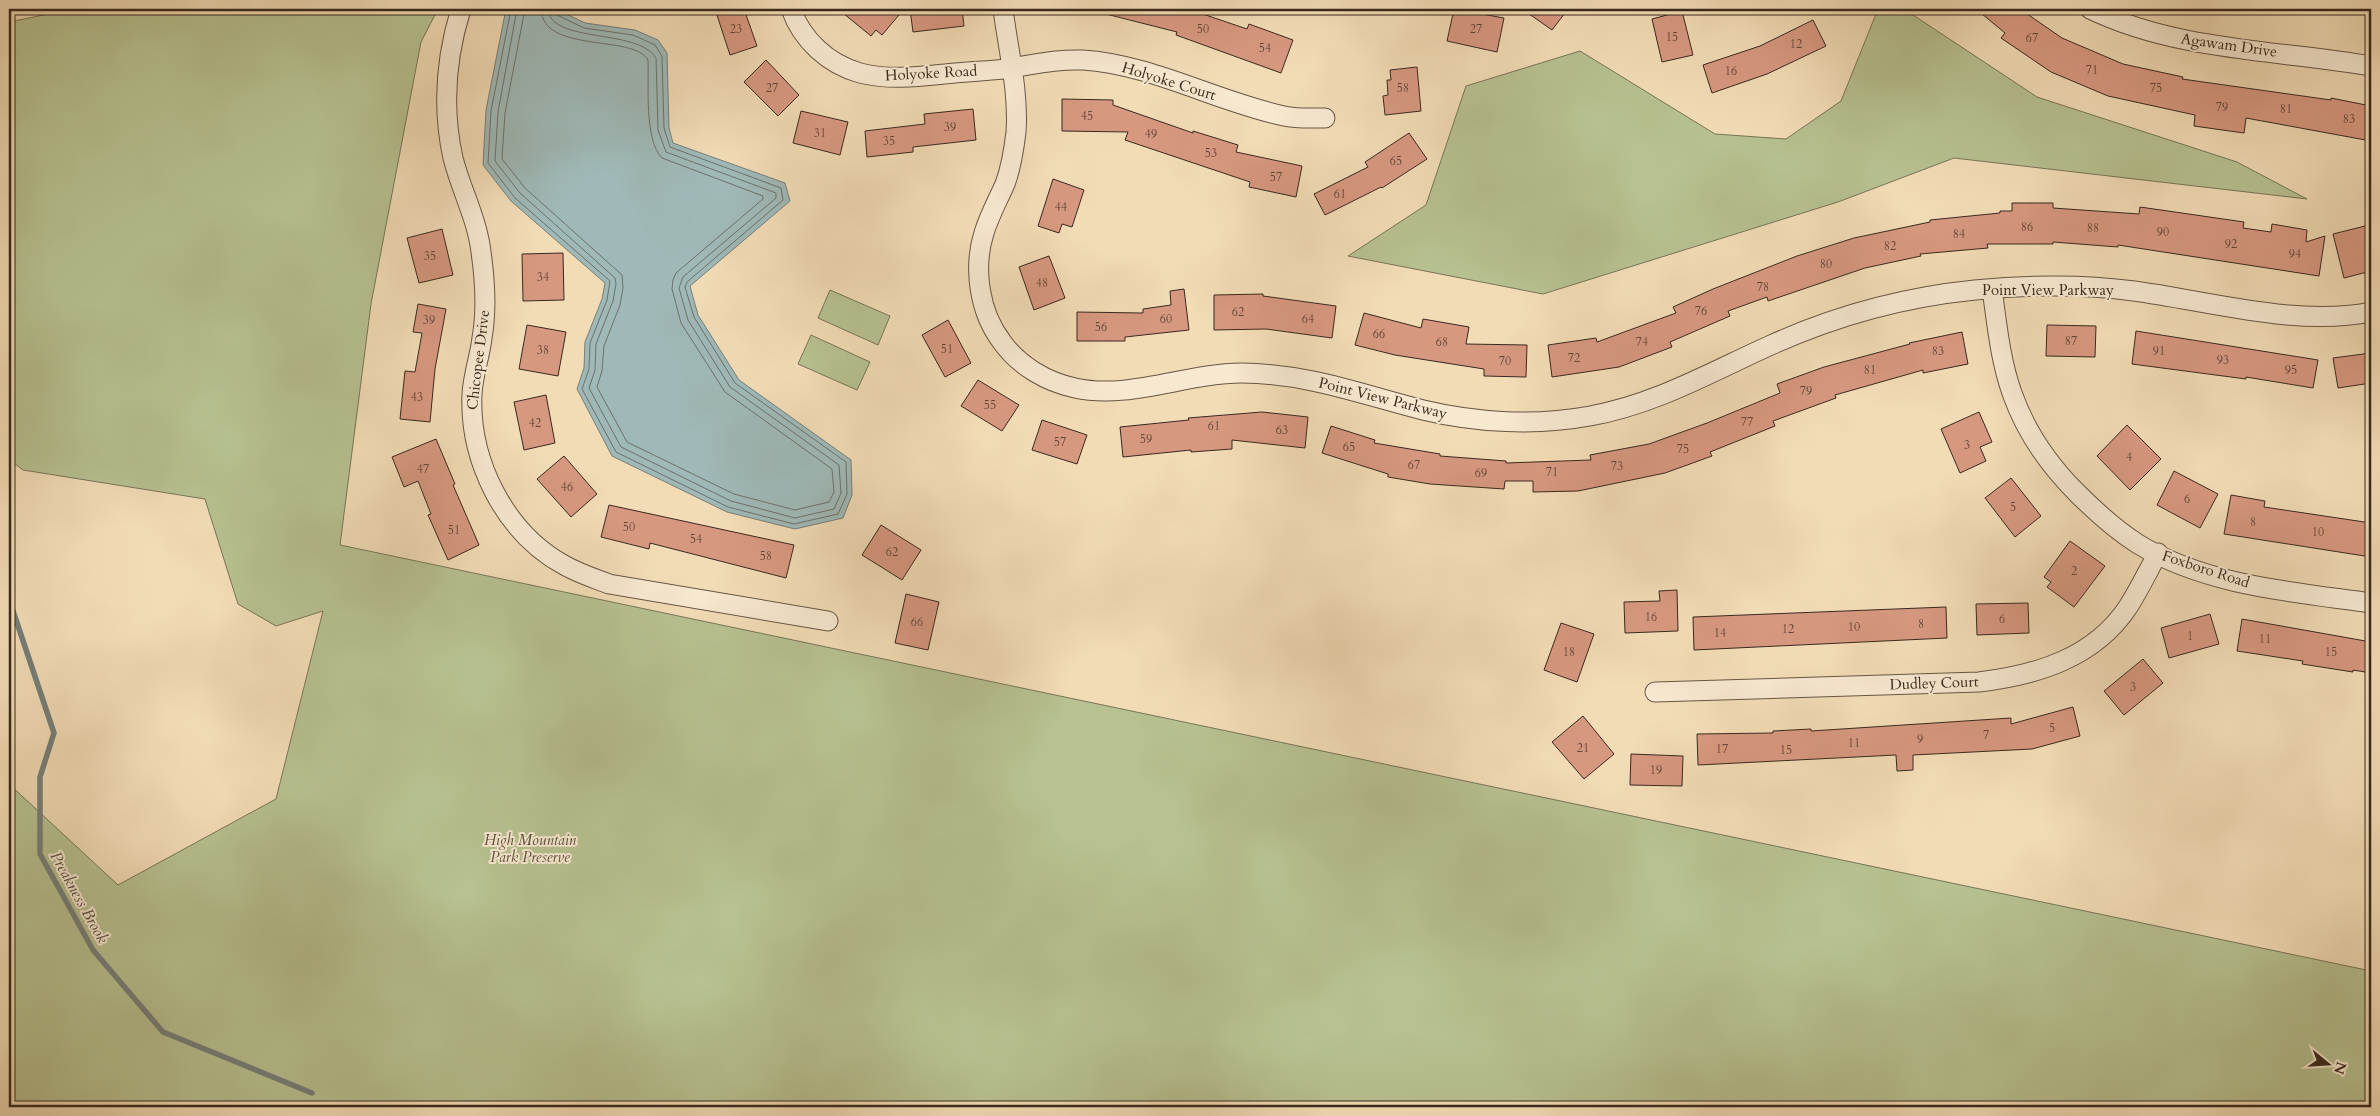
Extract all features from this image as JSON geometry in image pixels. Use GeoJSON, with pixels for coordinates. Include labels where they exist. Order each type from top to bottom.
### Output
{"type":"FeatureCollection","features":[{"type":"Feature","properties":{"kind":"street","name":"Chicopee Drive"},"geometry":{"type":"LineString","coordinates":[[461,9],[449,59],[447,111],[453,159],[472,209],[481,248],[484,273],[483,337],[472,390],[471,417],[475,444],[492,488],[508,513],[528,537],[562,564],[585,575],[609,584],[828,621]]}},
{"type":"Feature","properties":{"kind":"street","name":"Holyoke Road"},"geometry":{"type":"LineString","coordinates":[[790,9],[795,22],[806,38],[821,52],[839,64],[859,73],[880,77],[902,78],[1010,68]]}},
{"type":"Feature","properties":{"kind":"street","name":"Point View Parkway"},"geometry":{"type":"LineString","coordinates":[[1003,9],[1016,132],[1006,180],[984,230],[979,254],[981,295],[989,320],[1000,340],[1013,356],[1030,369],[1050,380],[1071,388],[1115,391],[1201,376],[1238,373],[1276,375],[1314,380],[1425,411],[1466,418],[1507,422],[1548,421],[1588,417],[1649,401],[1700,380],[1774,344],[1871,310],[1922,298],[1992,289],[2082,287],[2125,290],[2302,316],[2334,317],[2371,312]]}},
{"type":"Feature","properties":{"kind":"street","name":"Agawam Drive"},"geometry":{"type":"LineString","coordinates":[[2090,9],[2138,28],[2177,38],[2371,66]]}},
{"type":"Feature","properties":{"kind":"street","name":"Holyoke Court"},"geometry":{"type":"LineString","coordinates":[[1010,68],[1055,60],[1084,60],[1114,65],[1285,117],[1326,118]]}},
{"type":"Feature","properties":{"kind":"street","name":"Foxboro Road"},"geometry":{"type":"LineString","coordinates":[[1992,289],[2002,363],[2012,394],[2026,424],[2044,454],[2066,482],[2092,509],[2122,533],[2180,563],[2228,579],[2264,587],[2371,604]]}},
{"type":"Feature","properties":{"kind":"street","name":"Dudley Court"},"geometry":{"type":"LineString","coordinates":[[1655,692],[1979,682],[2011,678],[2040,671],[2075,655],[2091,645],[2112,627],[2128,606],[2158,553]]}},
{"type":"Feature","properties":{"kind":"green space","name":"High Mountain Park Preserve"},"geometry":{"type":"Polygon","coordinates":[[[73,9],[438,9],[421,42],[371,304],[340,545],[2371,971],[2371,1107],[9,1107],[9,784],[118,885],[276,799],[323,611],[276,626],[238,604],[205,499],[23,470],[9,459],[9,22],[73,9]]]}},
{"type":"Feature","properties":{"kind":"green space"},"geometry":{"type":"Polygon","coordinates":[[[1878,9],[1904,9],[2037,97],[2237,162],[2307,199],[1954,158],[1838,202],[1543,294],[1348,256],[1426,205],[1466,86],[1580,51],[1715,134],[1786,139],[1841,101],[1878,9]]]}},
{"type":"Feature","properties":{"kind":"green space"},"geometry":{"type":"Polygon","coordinates":[[[830,290],[890,316],[878,345],[818,318],[830,290]]]}},
{"type":"Feature","properties":{"kind":"green space"},"geometry":{"type":"Polygon","coordinates":[[[811,335],[870,362],[857,390],[798,364],[811,335]]]}},
{"type":"Feature","properties":{"kind":"water"},"geometry":{"type":"Polygon","coordinates":[[[506,9],[556,9],[585,23],[635,30],[658,40],[667,53],[669,128],[673,143],[785,183],[790,201],[690,286],[698,315],[739,380],[851,460],[852,495],[843,518],[795,529],[727,512],[612,456],[577,389],[584,368],[585,342],[602,299],[605,283],[511,201],[483,165],[486,110],[506,9]]]}},
{"type":"Feature","properties":{"kind":"building"},"geometry":{"type":"Polygon","coordinates":[[[726,9],[744,9],[757,46],[730,55],[716,12],[726,9]]]}},
{"type":"Feature","properties":{"kind":"building"},"geometry":{"type":"Polygon","coordinates":[[[838,9],[904,9],[882,35],[876,30],[871,36],[838,9]]]}},
{"type":"Feature","properties":{"kind":"building"},"geometry":{"type":"Polygon","coordinates":[[[910,9],[962,9],[964,26],[913,32],[910,9]]]}},
{"type":"Feature","properties":{"kind":"building"},"geometry":{"type":"Polygon","coordinates":[[[1107,9],[1188,9],[1247,29],[1249,24],[1293,40],[1281,73],[1176,35],[1177,32],[1106,14],[1107,9]]]}},
{"type":"Feature","properties":{"kind":"building"},"geometry":{"type":"Polygon","coordinates":[[[1454,9],[1504,18],[1497,52],[1447,41],[1454,9]]]}},
{"type":"Feature","properties":{"kind":"building"},"geometry":{"type":"Polygon","coordinates":[[[1522,9],[1568,9],[1552,30],[1522,9]]]}},
{"type":"Feature","properties":{"kind":"building"},"geometry":{"type":"Polygon","coordinates":[[[1976,9],[2020,9],[2062,38],[2123,64],[2183,77],[2182,79],[2331,100],[2331,98],[2371,106],[2371,141],[2246,118],[2244,133],[2194,126],[2195,115],[2108,96],[2051,72],[2001,38],[2005,33],[1976,9]]]}},
{"type":"Feature","properties":{"kind":"building"},"geometry":{"type":"Polygon","coordinates":[[[1682,11],[1693,55],[1662,62],[1652,19],[1682,11]]]}},
{"type":"Feature","properties":{"kind":"building"},"geometry":{"type":"Polygon","coordinates":[[[1813,20],[1826,46],[1767,74],[1712,93],[1703,65],[1760,46],[1813,20]]]}},
{"type":"Feature","properties":{"kind":"building"},"geometry":{"type":"Polygon","coordinates":[[[766,60],[799,95],[778,116],[744,82],[766,60]]]}},
{"type":"Feature","properties":{"kind":"building"},"geometry":{"type":"Polygon","coordinates":[[[1417,67],[1421,111],[1385,115],[1383,96],[1388,95],[1387,80],[1391,80],[1390,70],[1417,67]]]}},
{"type":"Feature","properties":{"kind":"building"},"geometry":{"type":"Polygon","coordinates":[[[1062,99],[1113,100],[1113,105],[1193,133],[1193,131],[1238,145],[1236,152],[1302,166],[1296,197],[1249,187],[1250,182],[1125,140],[1128,132],[1062,131],[1062,99]]]}},
{"type":"Feature","properties":{"kind":"building"},"geometry":{"type":"Polygon","coordinates":[[[973,109],[976,140],[913,147],[913,152],[867,157],[865,131],[925,124],[924,114],[973,109]]]}},
{"type":"Feature","properties":{"kind":"building"},"geometry":{"type":"Polygon","coordinates":[[[801,111],[848,122],[840,155],[793,143],[801,111]]]}},
{"type":"Feature","properties":{"kind":"building"},"geometry":{"type":"Polygon","coordinates":[[[1409,133],[1427,159],[1382,188],[1325,215],[1314,194],[1368,167],[1365,162],[1409,133]]]}},
{"type":"Feature","properties":{"kind":"building"},"geometry":{"type":"Polygon","coordinates":[[[1053,179],[1084,190],[1072,227],[1062,224],[1059,233],[1038,226],[1053,179]]]}},
{"type":"Feature","properties":{"kind":"building"},"geometry":{"type":"Polygon","coordinates":[[[2012,203],[2053,203],[2053,208],[2139,214],[2140,207],[2244,222],[2243,228],[2271,232],[2272,224],[2307,230],[2306,242],[2325,236],[2319,276],[2118,245],[2118,247],[2053,242],[2053,244],[1987,244],[1988,248],[1920,254],[1921,256],[1865,268],[1768,301],[1767,297],[1728,311],[1730,316],[1670,342],[1672,347],[1619,367],[1552,377],[1548,345],[1596,338],[1597,342],[1676,313],[1673,307],[1713,289],[1797,256],[1854,238],[1930,222],[1930,220],[2012,211],[2012,203]]]}},
{"type":"Feature","properties":{"kind":"building"},"geometry":{"type":"Polygon","coordinates":[[[2369,225],[2371,235],[2371,271],[2344,278],[2333,234],[2369,225]]]}},
{"type":"Feature","properties":{"kind":"building"},"geometry":{"type":"Polygon","coordinates":[[[442,229],[453,275],[419,283],[407,238],[442,229]]]}},
{"type":"Feature","properties":{"kind":"building"},"geometry":{"type":"Polygon","coordinates":[[[563,253],[564,300],[523,301],[522,254],[563,253]]]}},
{"type":"Feature","properties":{"kind":"building"},"geometry":{"type":"Polygon","coordinates":[[[1049,256],[1065,298],[1034,310],[1019,267],[1049,256]]]}},
{"type":"Feature","properties":{"kind":"building"},"geometry":{"type":"Polygon","coordinates":[[[1184,289],[1189,330],[1125,337],[1125,341],[1077,341],[1077,312],[1143,313],[1143,309],[1171,305],[1170,291],[1184,289]]]}},
{"type":"Feature","properties":{"kind":"building"},"geometry":{"type":"Polygon","coordinates":[[[1263,294],[1263,296],[1336,306],[1332,338],[1266,329],[1214,330],[1214,295],[1263,294]]]}},
{"type":"Feature","properties":{"kind":"building"},"geometry":{"type":"Polygon","coordinates":[[[418,304],[446,309],[435,369],[430,422],[400,419],[405,371],[415,372],[422,333],[413,332],[418,304]]]}},
{"type":"Feature","properties":{"kind":"building"},"geometry":{"type":"Polygon","coordinates":[[[1364,313],[1421,328],[1423,319],[1469,327],[1466,344],[1527,345],[1526,377],[1484,376],[1484,369],[1395,355],[1355,345],[1364,313]]]}},
{"type":"Feature","properties":{"kind":"building"},"geometry":{"type":"Polygon","coordinates":[[[948,320],[971,363],[945,377],[922,335],[948,320]]]}},
{"type":"Feature","properties":{"kind":"building"},"geometry":{"type":"Polygon","coordinates":[[[527,325],[566,332],[558,376],[519,369],[527,325]]]}},
{"type":"Feature","properties":{"kind":"building"},"geometry":{"type":"Polygon","coordinates":[[[2047,325],[2096,326],[2095,357],[2046,356],[2047,325]]]}},
{"type":"Feature","properties":{"kind":"building"},"geometry":{"type":"Polygon","coordinates":[[[2136,331],[2318,360],[2313,388],[2246,377],[2246,379],[2132,364],[2136,331]]]}},
{"type":"Feature","properties":{"kind":"building"},"geometry":{"type":"Polygon","coordinates":[[[1962,332],[1968,364],[1923,373],[1923,370],[1835,395],[1836,398],[1773,421],[1775,426],[1710,452],[1712,456],[1665,473],[1578,491],[1533,492],[1533,481],[1505,481],[1504,489],[1430,484],[1388,477],[1388,474],[1322,453],[1331,426],[1375,440],[1374,443],[1440,454],[1440,456],[1506,461],[1506,463],[1591,460],[1590,455],[1649,444],[1707,423],[1780,393],[1777,384],[1824,367],[1909,343],[1962,332]]]}},
{"type":"Feature","properties":{"kind":"building"},"geometry":{"type":"Polygon","coordinates":[[[2371,353],[2371,383],[2338,388],[2333,358],[2371,353]]]}},
{"type":"Feature","properties":{"kind":"building"},"geometry":{"type":"Polygon","coordinates":[[[978,380],[1019,405],[1002,431],[961,406],[978,380]]]}},
{"type":"Feature","properties":{"kind":"building"},"geometry":{"type":"Polygon","coordinates":[[[546,395],[555,443],[524,450],[514,402],[546,395]]]}},
{"type":"Feature","properties":{"kind":"building"},"geometry":{"type":"Polygon","coordinates":[[[1262,412],[1308,417],[1305,448],[1232,440],[1232,449],[1191,452],[1191,450],[1123,457],[1120,427],[1189,420],[1188,418],[1262,412]]]}},
{"type":"Feature","properties":{"kind":"building"},"geometry":{"type":"Polygon","coordinates":[[[1979,412],[1992,442],[1980,447],[1986,461],[1960,473],[1941,429],[1979,412]]]}},
{"type":"Feature","properties":{"kind":"building"},"geometry":{"type":"Polygon","coordinates":[[[1042,420],[1087,435],[1077,464],[1032,450],[1042,420]]]}},
{"type":"Feature","properties":{"kind":"building"},"geometry":{"type":"Polygon","coordinates":[[[2127,425],[2161,459],[2130,490],[2097,456],[2127,425]]]}},
{"type":"Feature","properties":{"kind":"building"},"geometry":{"type":"Polygon","coordinates":[[[436,439],[455,484],[453,485],[479,545],[448,560],[428,515],[431,514],[418,481],[404,487],[392,457],[436,439]]]}},
{"type":"Feature","properties":{"kind":"building"},"geometry":{"type":"Polygon","coordinates":[[[564,456],[597,494],[571,517],[537,479],[564,456]]]}},
{"type":"Feature","properties":{"kind":"building"},"geometry":{"type":"Polygon","coordinates":[[[2174,471],[2218,494],[2200,528],[2157,505],[2174,471]]]}},
{"type":"Feature","properties":{"kind":"building"},"geometry":{"type":"Polygon","coordinates":[[[2011,478],[2041,516],[2015,537],[1985,498],[2011,478]]]}},
{"type":"Feature","properties":{"kind":"building"},"geometry":{"type":"Polygon","coordinates":[[[2231,495],[2265,501],[2264,507],[2371,523],[2371,557],[2224,534],[2231,495]]]}},
{"type":"Feature","properties":{"kind":"building"},"geometry":{"type":"Polygon","coordinates":[[[609,505],[794,545],[786,578],[650,543],[649,549],[601,537],[609,505]]]}},
{"type":"Feature","properties":{"kind":"building"},"geometry":{"type":"Polygon","coordinates":[[[881,525],[921,550],[902,580],[862,555],[881,525]]]}},
{"type":"Feature","properties":{"kind":"building"},"geometry":{"type":"Polygon","coordinates":[[[2070,541],[2105,566],[2074,607],[2047,587],[2051,582],[2044,577],[2070,541]]]}},
{"type":"Feature","properties":{"kind":"building"},"geometry":{"type":"Polygon","coordinates":[[[1677,590],[1678,631],[1625,633],[1624,602],[1660,601],[1659,591],[1677,590]]]}},
{"type":"Feature","properties":{"kind":"building"},"geometry":{"type":"Polygon","coordinates":[[[906,594],[939,602],[928,650],[895,643],[906,594]]]}},
{"type":"Feature","properties":{"kind":"building"},"geometry":{"type":"Polygon","coordinates":[[[2028,603],[2029,633],[1977,635],[1976,604],[2028,603]]]}},
{"type":"Feature","properties":{"kind":"building"},"geometry":{"type":"Polygon","coordinates":[[[1946,607],[1947,638],[1694,650],[1693,617],[1946,607]]]}},
{"type":"Feature","properties":{"kind":"building"},"geometry":{"type":"Polygon","coordinates":[[[2210,614],[2219,644],[2169,658],[2161,628],[2210,614]]]}},
{"type":"Feature","properties":{"kind":"building"},"geometry":{"type":"Polygon","coordinates":[[[2242,619],[2371,642],[2371,673],[2302,664],[2303,661],[2237,651],[2242,619]]]}},
{"type":"Feature","properties":{"kind":"building"},"geometry":{"type":"Polygon","coordinates":[[[1561,623],[1594,634],[1577,682],[1544,670],[1561,623]]]}},
{"type":"Feature","properties":{"kind":"building"},"geometry":{"type":"Polygon","coordinates":[[[2143,659],[2163,683],[2124,715],[2104,691],[2143,659]]]}},
{"type":"Feature","properties":{"kind":"building"},"geometry":{"type":"Polygon","coordinates":[[[2073,707],[2080,736],[2032,749],[1913,755],[1913,770],[1897,771],[1896,755],[1698,765],[1697,734],[1773,733],[1773,731],[1811,729],[1811,731],[2011,718],[2011,724],[2073,707]]]}},
{"type":"Feature","properties":{"kind":"building"},"geometry":{"type":"Polygon","coordinates":[[[1583,716],[1614,754],[1584,779],[1552,742],[1583,716]]]}},
{"type":"Feature","properties":{"kind":"building"},"geometry":{"type":"Polygon","coordinates":[[[1631,754],[1683,756],[1682,786],[1630,785],[1631,754]]]}},
{"type":"Feature","properties":{"kind":"waterway","name":"Preakness Brook"},"geometry":{"type":"LineString","coordinates":[[9,599],[54,733],[40,777],[40,854],[93,950],[163,1032],[312,1093]]}}]}
